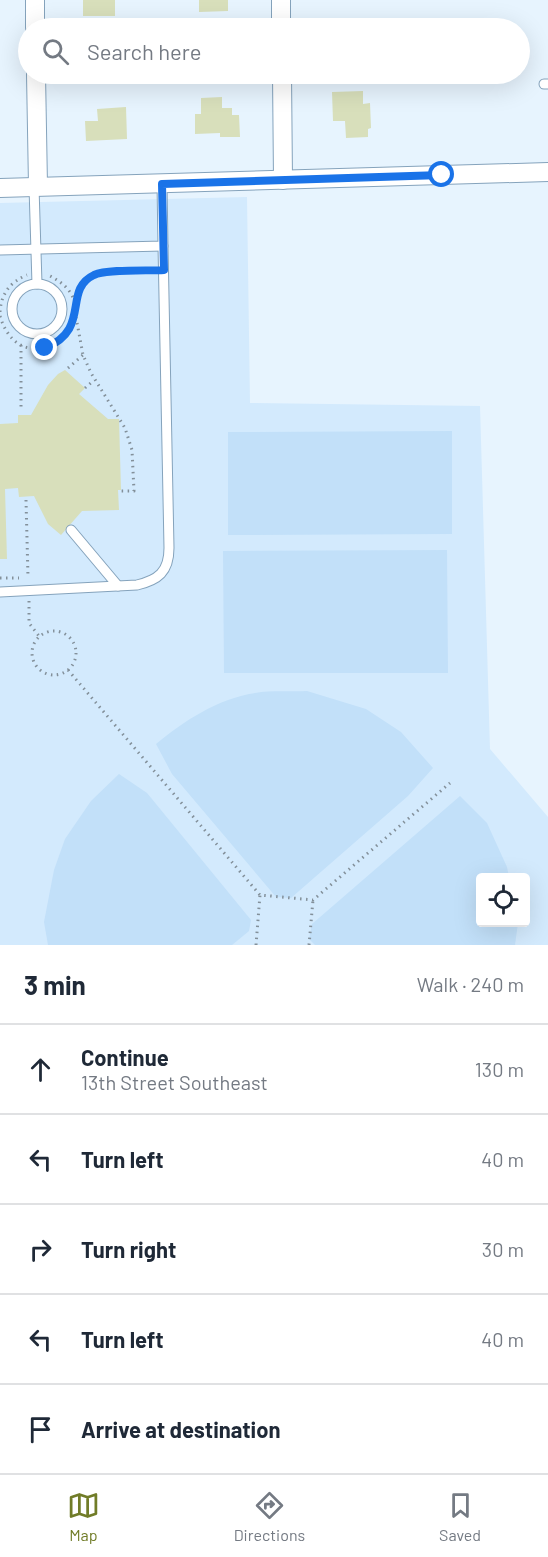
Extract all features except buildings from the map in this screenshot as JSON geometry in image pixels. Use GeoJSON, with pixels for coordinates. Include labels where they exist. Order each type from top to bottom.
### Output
{"type":"FeatureCollection","features":[{"type":"Feature","properties":{"kind":"street"},"geometry":{"type":"LineString","coordinates":[[35,0],[35,18]]}},
{"type":"Feature","properties":{"kind":"street"},"geometry":{"type":"LineString","coordinates":[[281,0],[281,18]]}},
{"type":"Feature","properties":{"kind":"street"},"geometry":{"type":"LineString","coordinates":[[36,84],[36,187]]}},
{"type":"Feature","properties":{"kind":"street"},"geometry":{"type":"LineString","coordinates":[[282,84],[283,180]]}},
{"type":"Feature","properties":{"kind":"street"},"geometry":{"type":"LineString","coordinates":[[0,188],[548,172]]}},
{"type":"Feature","properties":{"kind":"lane"},"geometry":{"type":"LineString","coordinates":[[0,592],[136,585],[151,582],[159,576],[169,559],[162,184]]}},
{"type":"Feature","properties":{"kind":"lane"},"geometry":{"type":"LineString","coordinates":[[36,187],[37,284]]}},
{"type":"Feature","properties":{"kind":"lane"},"geometry":{"type":"LineString","coordinates":[[0,250],[163,246]]}},
{"type":"Feature","properties":{"kind":"lane"},"geometry":{"type":"LineString","coordinates":[[37,284],[45,285],[58,294],[63,310],[61,318],[51,331],[35,335],[20,328],[12,313],[12,304],[15,296],[21,290],[37,284]]}},
{"type":"Feature","properties":{"kind":"lane"},"geometry":{"type":"LineString","coordinates":[[71,530],[118,586]]}},
{"type":"Feature","properties":{"kind":"path"},"geometry":{"type":"LineString","coordinates":[[74,307],[84,283],[93,276],[104,273],[164,270]]}},
{"type":"Feature","properties":{"kind":"path"},"geometry":{"type":"LineString","coordinates":[[75,312],[69,330],[57,343],[39,348],[21,345],[7,333],[0,314],[5,291],[13,282],[24,276],[36,273],[48,275],[59,280],[68,289],[74,307],[75,312],[83,355],[94,380],[125,428],[132,450],[134,491],[119,491]]}},
{"type":"Feature","properties":{"kind":"path"},"geometry":{"type":"LineString","coordinates":[[21,345],[21,411]]}},
{"type":"Feature","properties":{"kind":"path"},"geometry":{"type":"LineString","coordinates":[[68,368],[83,355]]}},
{"type":"Feature","properties":{"kind":"path"},"geometry":{"type":"LineString","coordinates":[[85,387],[94,380]]}},
{"type":"Feature","properties":{"kind":"path"},"geometry":{"type":"LineString","coordinates":[[26,500],[28,577]]}},
{"type":"Feature","properties":{"kind":"path"},"geometry":{"type":"LineString","coordinates":[[53,630],[73,640],[77,655],[75,662],[68,670],[59,675],[52,675],[34,664],[32,649],[39,636],[53,630]]}},
{"type":"Feature","properties":{"kind":"path"},"geometry":{"type":"LineString","coordinates":[[68,670],[260,895],[313,900]]}},
{"type":"Feature","properties":{"kind":"path"},"geometry":{"type":"LineString","coordinates":[[309,945],[313,900],[450,783]]}},
{"type":"Feature","properties":{"kind":"path"},"geometry":{"type":"LineString","coordinates":[[256,945],[260,895]]}},
{"type":"Feature","properties":{"kind":"shaded area"},"geometry":{"type":"Polygon","coordinates":[[[247,197],[250,403],[480,406],[490,749],[548,817],[548,945],[0,945],[0,203],[247,197]]]}},
{"type":"Feature","properties":{"kind":"shaded area"},"geometry":{"type":"Polygon","coordinates":[[[452,431],[452,534],[228,535],[228,432],[452,431]]]}},
{"type":"Feature","properties":{"kind":"shaded area"},"geometry":{"type":"Polygon","coordinates":[[[447,550],[448,673],[224,673],[223,551],[447,550]]]}},
{"type":"Feature","properties":{"kind":"shaded area"},"geometry":{"type":"Polygon","coordinates":[[[307,691],[366,709],[401,732],[433,768],[408,796],[291,898],[276,897],[172,774],[156,744],[190,719],[227,700],[261,692],[307,691]]]}},
{"type":"Feature","properties":{"kind":"shaded area"},"geometry":{"type":"Polygon","coordinates":[[[119,774],[147,793],[251,920],[249,931],[232,945],[48,945],[44,922],[54,870],[65,839],[91,801],[119,774]]]}},
{"type":"Feature","properties":{"kind":"shaded area"},"geometry":{"type":"Polygon","coordinates":[[[460,796],[487,823],[508,873],[476,873],[476,927],[517,927],[515,945],[315,945],[309,939],[312,924],[460,796]]]}},
{"type":"Feature","properties":{"kind":"route"},"geometry":{"type":"LineString","coordinates":[[45,348],[57,343],[66,335],[73,324],[74,307],[78,294],[84,283],[93,276],[104,273],[164,270],[162,184],[442,175]]}}]}
